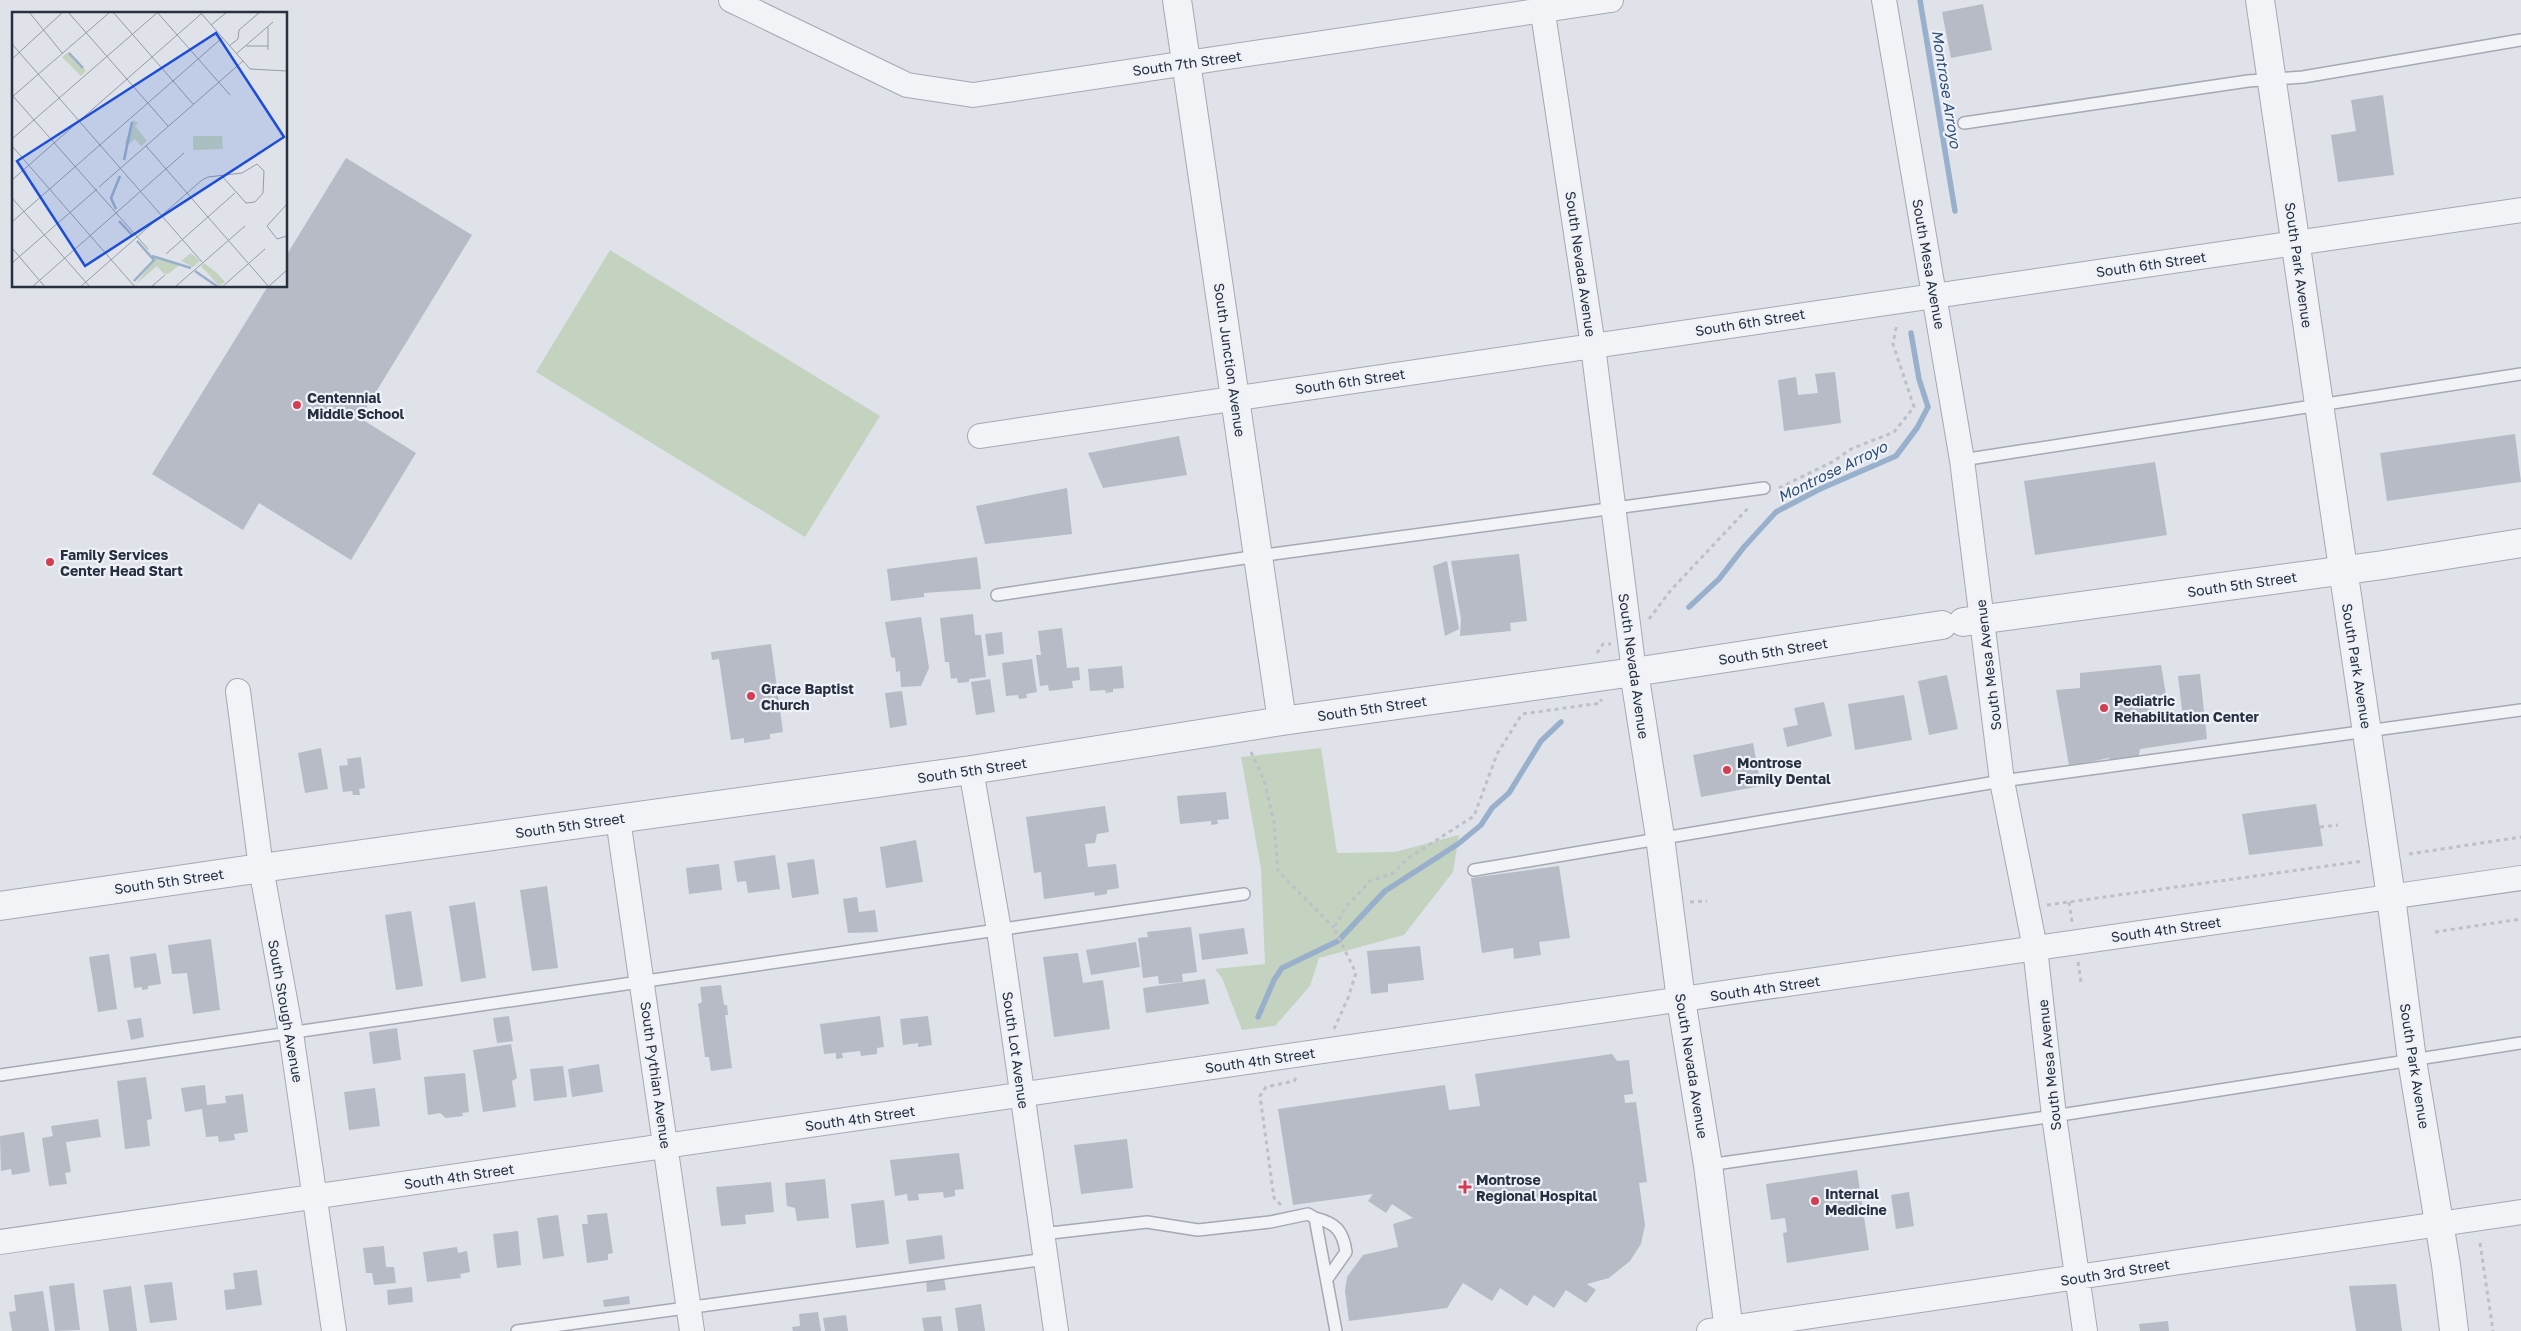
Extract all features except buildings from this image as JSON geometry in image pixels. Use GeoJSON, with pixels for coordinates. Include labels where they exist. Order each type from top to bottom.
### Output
{"type":"FeatureCollection","features":[{"type":"Feature","properties":{"kind":"street","name":"South 7th Street"},"geometry":{"type":"LineString","coordinates":[[731,0],[776,11],[906,85],[973,95],[1186,63],[1542,5],[1611,0]]}},
{"type":"Feature","properties":{"kind":"street","name":"South Junction Avenue"},"geometry":{"type":"LineString","coordinates":[[1177,0],[1282,721]]}},
{"type":"Feature","properties":{"kind":"street","name":"South Mesa Avenue"},"geometry":{"type":"LineString","coordinates":[[1884,0],[1962,460],[1962,622],[2002,781],[2034,948],[2054,1116],[2086,1331]]}},
{"type":"Feature","properties":{"kind":"street","name":"South Park Avenue"},"geometry":{"type":"LineString","coordinates":[[2260,0],[2391,897],[2412,1060],[2454,1331]]}},
{"type":"Feature","properties":{"kind":"street","name":"South Nevada Avenue"},"geometry":{"type":"LineString","coordinates":[[1542,5],[1593,346],[1634,672],[1660,837],[1681,1000],[1708,1165],[1722,1330]]}},
{"type":"Feature","properties":{"kind":"street","name":"South 6th Street"},"geometry":{"type":"LineString","coordinates":[[980,436],[1935,294],[2521,210]]}},
{"type":"Feature","properties":{"kind":"street","name":"South 5th Street"},"geometry":{"type":"LineString","coordinates":[[0,906],[971,770],[1282,721],[1634,672],[1962,622],[2342,570],[2521,543]]}},
{"type":"Feature","properties":{"kind":"street","name":"South Stough Avenue"},"geometry":{"type":"LineString","coordinates":[[238,691],[261,868],[291,1033],[334,1331]]}},
{"type":"Feature","properties":{"kind":"street","name":"South Lot Avenue"},"geometry":{"type":"LineString","coordinates":[[971,770],[999,930],[1056,1331]]}},
{"type":"Feature","properties":{"kind":"street","name":"South Pythian Avenue"},"geometry":{"type":"LineString","coordinates":[[618,819],[692,1331]]}},
{"type":"Feature","properties":{"kind":"street","name":"South 4th Street"},"geometry":{"type":"LineString","coordinates":[[0,1242],[2521,878]]}},
{"type":"Feature","properties":{"kind":"street","name":"South 3rd Street"},"geometry":{"type":"LineString","coordinates":[[1722,1330],[2439,1226],[2521,1212]]}},
{"type":"Feature","properties":{"kind":"lane"},"geometry":{"type":"LineString","coordinates":[[1964,123],[2248,81],[2303,77],[2521,40]]}},
{"type":"Feature","properties":{"kind":"lane"},"geometry":{"type":"LineString","coordinates":[[1962,460],[2521,374]]}},
{"type":"Feature","properties":{"kind":"lane"},"geometry":{"type":"LineString","coordinates":[[997,595],[1258,556],[1764,488]]}},
{"type":"Feature","properties":{"kind":"lane"},"geometry":{"type":"LineString","coordinates":[[1474,870],[1660,837],[2002,781],[2521,710]]}},
{"type":"Feature","properties":{"kind":"lane"},"geometry":{"type":"LineString","coordinates":[[0,1075],[1244,894]]}},
{"type":"Feature","properties":{"kind":"lane"},"geometry":{"type":"LineString","coordinates":[[1708,1165],[2054,1116],[2521,1043]]}},
{"type":"Feature","properties":{"kind":"lane"},"geometry":{"type":"LineString","coordinates":[[1042,1234],[1147,1222],[1198,1230],[1257,1224],[1308,1214],[1338,1227],[1344,1238],[1346,1252],[1327,1279]]}},
{"type":"Feature","properties":{"kind":"lane"},"geometry":{"type":"LineString","coordinates":[[1315,1218],[1336,1331]]}},
{"type":"Feature","properties":{"kind":"lane"},"geometry":{"type":"LineString","coordinates":[[516,1331],[1046,1259]]}},
{"type":"Feature","properties":{"kind":"path"},"geometry":{"type":"LineString","coordinates":[[1777,489],[1834,461],[1851,449],[1894,432],[1914,407],[1893,344],[1898,326],[1896,300]]}},
{"type":"Feature","properties":{"kind":"path"},"geometry":{"type":"LineString","coordinates":[[1651,626],[1649,619],[1671,590],[1748,508],[1755,503]]}},
{"type":"Feature","properties":{"kind":"path"},"geometry":{"type":"LineString","coordinates":[[1596,654],[1603,644]]}},
{"type":"Feature","properties":{"kind":"path"},"geometry":{"type":"LineString","coordinates":[[1334,928],[1346,907],[1370,881],[1392,874],[1410,857],[1474,816],[1498,754],[1522,714],[1601,703]]}},
{"type":"Feature","properties":{"kind":"path"},"geometry":{"type":"LineString","coordinates":[[1252,752],[1264,780],[1274,822],[1278,871],[1339,934],[1356,973],[1348,998],[1334,1028],[1294,1081],[1266,1087],[1260,1096],[1274,1198],[1285,1208],[1287,1218]]}},
{"type":"Feature","properties":{"kind":"path"},"geometry":{"type":"LineString","coordinates":[[2320,828],[2338,825]]}},
{"type":"Feature","properties":{"kind":"path"},"geometry":{"type":"LineString","coordinates":[[2026,907],[2385,858],[2521,837]]}},
{"type":"Feature","properties":{"kind":"path"},"geometry":{"type":"LineString","coordinates":[[1689,902],[1707,901]]}},
{"type":"Feature","properties":{"kind":"path"},"geometry":{"type":"LineString","coordinates":[[2435,932],[2521,919]]}},
{"type":"Feature","properties":{"kind":"path"},"geometry":{"type":"LineString","coordinates":[[2480,1243],[2493,1331]]}},
{"type":"Feature","properties":{"kind":"green space"},"geometry":{"type":"Polygon","coordinates":[[[610,250],[880,416],[805,537],[536,372],[610,250]]]}},
{"type":"Feature","properties":{"kind":"green space"},"geometry":{"type":"Polygon","coordinates":[[[1321,748],[1337,853],[1395,852],[1459,835],[1453,872],[1404,935],[1319,958],[1310,986],[1275,1026],[1242,1030],[1222,978],[1215,969],[1265,964],[1261,869],[1241,757],[1321,748]]]}},
{"type":"Feature","properties":{"kind":"waterway","name":"Montrose Arroyo"},"geometry":{"type":"LineString","coordinates":[[1920,0],[1955,211]]}},
{"type":"Feature","properties":{"kind":"waterway","name":"Montrose Arroyo"},"geometry":{"type":"LineString","coordinates":[[1689,607],[1719,579],[1744,547],[1776,512],[1820,489],[1896,456],[1917,428],[1928,407],[1919,379],[1911,333]]}},
{"type":"Feature","properties":{"kind":"waterway","name":"Montrose Arroyo"},"geometry":{"type":"LineString","coordinates":[[1258,1017],[1274,980],[1282,968],[1338,941],[1385,891],[1458,844],[1481,825],[1492,808],[1509,793],[1541,741],[1561,722]]}},
{"type":"Feature","properties":{"kind":"place","name":"Centennial Middle School"},"geometry":{"type":"Point","coordinates":[297,405]}},
{"type":"Feature","properties":{"kind":"place","name":"Family Services Center Head Start"},"geometry":{"type":"Point","coordinates":[50,562]}},
{"type":"Feature","properties":{"kind":"place","name":"Grace Baptist Church"},"geometry":{"type":"Point","coordinates":[751,696]}},
{"type":"Feature","properties":{"kind":"place","name":"Pediatric Rehabilitation Center"},"geometry":{"type":"Point","coordinates":[2104,708]}},
{"type":"Feature","properties":{"kind":"place","name":"Montrose Family Dental"},"geometry":{"type":"Point","coordinates":[1727,770]}},
{"type":"Feature","properties":{"kind":"place","name":"Montrose Regional Hospital"},"geometry":{"type":"Point","coordinates":[1465,1187]}},
{"type":"Feature","properties":{"kind":"place","name":"Internal Medicine"},"geometry":{"type":"Point","coordinates":[1815,1201]}}]}
